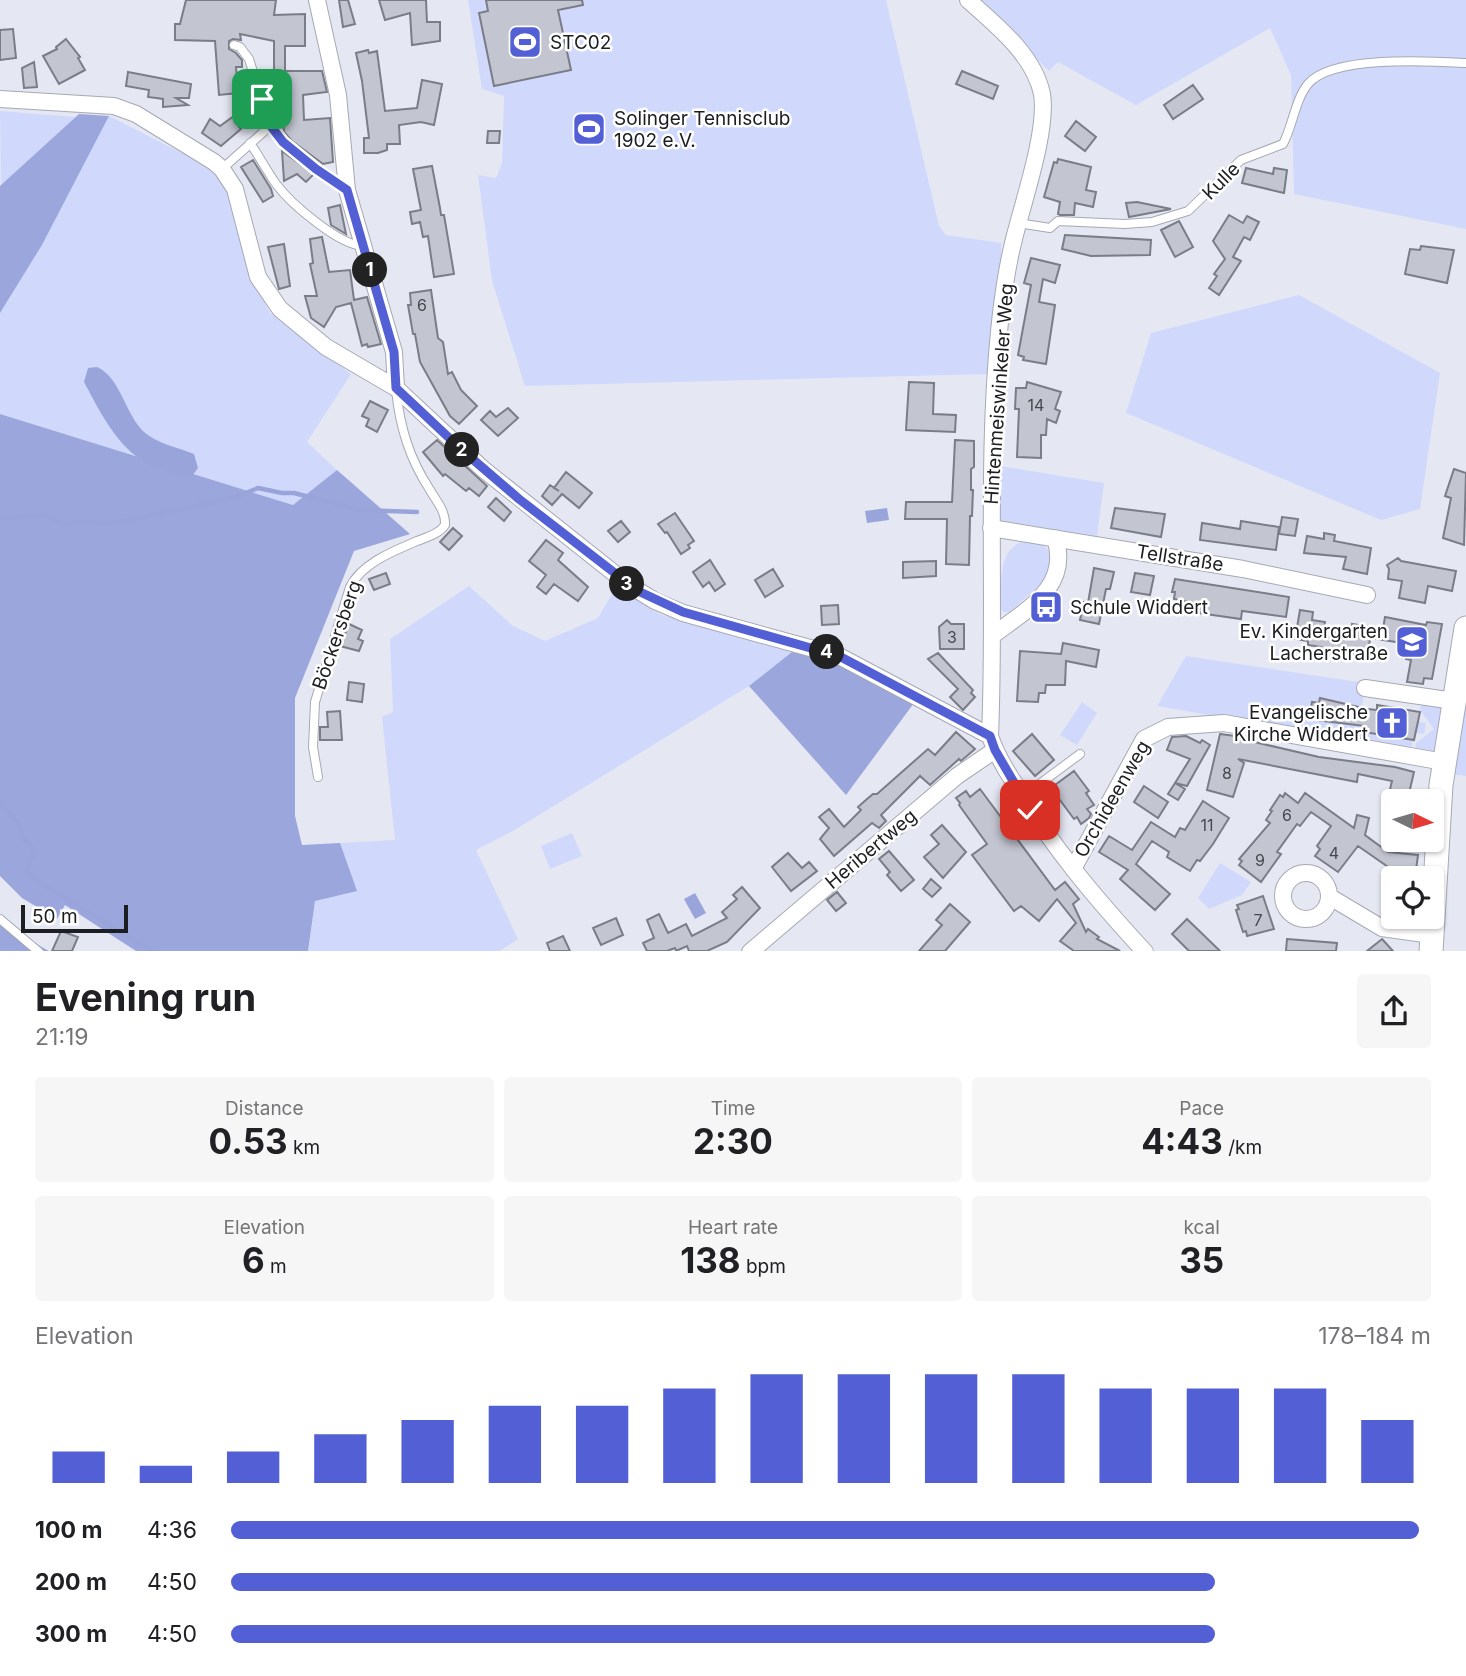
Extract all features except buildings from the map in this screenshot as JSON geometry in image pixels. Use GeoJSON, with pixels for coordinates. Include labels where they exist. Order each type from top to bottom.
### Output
{"type":"FeatureCollection","features":[{"type":"Feature","properties":{"kind":"street"},"geometry":{"type":"LineString","coordinates":[[317,0],[338,94],[347,190],[394,352],[396,388]]}},
{"type":"Feature","properties":{"kind":"street","name":"Hintenmeiswinkeler Weg"},"geometry":{"type":"LineString","coordinates":[[968,0],[1022,55],[1036,75],[1042,112],[1004,290],[999,332],[991,528],[992,743]]}},
{"type":"Feature","properties":{"kind":"street"},"geometry":{"type":"LineString","coordinates":[[0,99],[114,106],[135,114],[222,169],[235,189],[258,277],[280,309],[309,334],[396,388],[519,499],[638,591],[683,612],[839,656],[992,743],[1022,797],[1073,869],[1145,951]]}},
{"type":"Feature","properties":{"kind":"street","name":"Tellstraße"},"geometry":{"type":"LineString","coordinates":[[991,528],[1254,571],[1367,595]]}},
{"type":"Feature","properties":{"kind":"street"},"geometry":{"type":"LineString","coordinates":[[992,636],[1037,601],[1052,583],[1060,561],[1055,538]]}},
{"type":"Feature","properties":{"kind":"street"},"geometry":{"type":"LineString","coordinates":[[1330,897],[1382,928],[1431,943],[1444,762],[1466,628]]}},
{"type":"Feature","properties":{"kind":"street"},"geometry":{"type":"LineString","coordinates":[[1365,688],[1454,701]]}},
{"type":"Feature","properties":{"kind":"street","name":"Orchideenweg"},"geometry":{"type":"LineString","coordinates":[[1073,869],[1142,743],[1151,734],[1168,727],[1224,723],[1444,762]]}},
{"type":"Feature","properties":{"kind":"street","name":"Heribertweg"},"geometry":{"type":"LineString","coordinates":[[750,951],[957,776],[992,743]]}},
{"type":"Feature","properties":{"kind":"lane"},"geometry":{"type":"LineString","coordinates":[[234,45],[240,47],[249,60],[270,126],[287,146],[347,190]]}},
{"type":"Feature","properties":{"kind":"lane","name":"Kulle"},"geometry":{"type":"LineString","coordinates":[[1018,223],[1050,228],[1058,221],[1125,224],[1152,222],[1188,211],[1245,158],[1283,144],[1304,90],[1321,73],[1336,67],[1362,64],[1423,61],[1466,63]]}},
{"type":"Feature","properties":{"kind":"lane"},"geometry":{"type":"LineString","coordinates":[[222,169],[270,126]]}},
{"type":"Feature","properties":{"kind":"lane"},"geometry":{"type":"LineString","coordinates":[[250,143],[274,182],[293,202],[339,239],[363,246]]}},
{"type":"Feature","properties":{"kind":"lane","name":"Böckersberg"},"geometry":{"type":"LineString","coordinates":[[318,777],[313,747],[315,702],[350,587],[360,572],[403,547],[440,531],[445,525],[443,511],[409,453],[400,420],[396,388]]}},
{"type":"Feature","properties":{"kind":"lane"},"geometry":{"type":"LineString","coordinates":[[1022,797],[1080,754]]}},
{"type":"Feature","properties":{"kind":"lane"},"geometry":{"type":"LineString","coordinates":[[0,919],[39,951]]}},
{"type":"Feature","properties":{"kind":"shaded area"},"geometry":{"type":"Polygon","coordinates":[[[468,0],[886,0],[939,226],[946,235],[1001,243],[1002,262],[991,324],[989,374],[525,386],[492,281],[478,175],[496,178],[502,163],[504,96],[482,89],[468,0]]]}},
{"type":"Feature","properties":{"kind":"shaded area"},"geometry":{"type":"Polygon","coordinates":[[[977,0],[1466,0],[1466,229],[1294,194],[1291,75],[1270,28],[1136,105],[1058,62],[1049,71],[977,0]]]}},
{"type":"Feature","properties":{"kind":"shaded area"},"geometry":{"type":"Polygon","coordinates":[[[0,111],[76,117],[1,186],[0,111]]]}},
{"type":"Feature","properties":{"kind":"shaded area"},"geometry":{"type":"Polygon","coordinates":[[[79,114],[109,116],[42,245],[0,313],[0,186],[79,114]]]}},
{"type":"Feature","properties":{"kind":"shaded area"},"geometry":{"type":"Polygon","coordinates":[[[109,116],[217,171],[230,198],[248,271],[270,313],[351,374],[307,442],[337,470],[293,505],[0,414],[0,313],[42,245],[109,116]]]}},
{"type":"Feature","properties":{"kind":"shaded area"},"geometry":{"type":"Polygon","coordinates":[[[1299,295],[1440,373],[1420,509],[1381,520],[1126,413],[1151,333],[1299,295]]]}},
{"type":"Feature","properties":{"kind":"shaded area"},"geometry":{"type":"Polygon","coordinates":[[[97,367],[112,379],[144,432],[161,442],[194,454],[198,468],[192,476],[153,467],[125,446],[103,417],[84,382],[88,368],[97,367]]]}},
{"type":"Feature","properties":{"kind":"shaded area"},"geometry":{"type":"Polygon","coordinates":[[[0,414],[293,505],[337,470],[410,534],[354,551],[295,698],[295,816],[302,845],[340,843],[357,891],[315,901],[308,951],[136,951],[65,905],[57,919],[22,898],[0,876],[0,414]]]}},
{"type":"Feature","properties":{"kind":"shaded area"},"geometry":{"type":"Polygon","coordinates":[[[1000,466],[1104,483],[1097,536],[995,520],[1000,466]]]}},
{"type":"Feature","properties":{"kind":"shaded area"},"geometry":{"type":"Polygon","coordinates":[[[887,508],[889,520],[867,523],[865,511],[887,508]]]}},
{"type":"Feature","properties":{"kind":"shaded area"},"geometry":{"type":"Polygon","coordinates":[[[1027,540],[1042,543],[1050,552],[1052,560],[1048,578],[1009,612],[1003,612],[1001,578],[1005,558],[1017,544],[1027,540]]]}},
{"type":"Feature","properties":{"kind":"shaded area"},"geometry":{"type":"Polygon","coordinates":[[[469,586],[513,626],[545,641],[598,618],[616,587],[659,614],[792,652],[749,686],[513,831],[476,850],[518,939],[500,951],[308,951],[315,901],[340,843],[395,840],[382,717],[393,712],[390,639],[469,586]]]}},
{"type":"Feature","properties":{"kind":"shaded area"},"geometry":{"type":"Polygon","coordinates":[[[792,652],[828,660],[914,703],[846,795],[749,686],[792,652]]]}},
{"type":"Feature","properties":{"kind":"shaded area"},"geometry":{"type":"Polygon","coordinates":[[[1186,656],[1365,683],[1362,708],[1376,710],[1377,705],[1420,712],[1418,722],[1426,723],[1424,734],[1416,733],[1410,750],[1157,706],[1186,656]]]}},
{"type":"Feature","properties":{"kind":"shaded area"},"geometry":{"type":"Polygon","coordinates":[[[1466,665],[1466,776],[1450,774],[1466,665]]]}},
{"type":"Feature","properties":{"kind":"shaded area"},"geometry":{"type":"Polygon","coordinates":[[[1422,696],[1442,699],[1433,760],[1414,757],[1416,743],[1434,729],[1420,710],[1422,696]]]}},
{"type":"Feature","properties":{"kind":"shaded area"},"geometry":{"type":"Polygon","coordinates":[[[1082,702],[1097,713],[1077,745],[1060,735],[1082,702]]]}},
{"type":"Feature","properties":{"kind":"shaded area"},"geometry":{"type":"Polygon","coordinates":[[[572,833],[582,856],[550,869],[541,846],[572,833]]]}},
{"type":"Feature","properties":{"kind":"shaded area"},"geometry":{"type":"Polygon","coordinates":[[[1220,863],[1251,882],[1242,895],[1209,909],[1198,898],[1220,863]]]}},
{"type":"Feature","properties":{"kind":"shaded area"},"geometry":{"type":"Polygon","coordinates":[[[695,893],[706,913],[695,919],[684,899],[695,893]]]}},
{"type":"Feature","properties":{"kind":"shaded area"},"geometry":{"type":"Polygon","coordinates":[[[0,924],[49,951],[0,951],[0,924]]]}},
{"type":"Feature","properties":{"kind":"waterway"},"geometry":{"type":"LineString","coordinates":[[0,518],[47,515],[59,523],[117,523],[236,497],[258,488],[294,493],[359,510],[417,512]]}},
{"type":"Feature","properties":{"kind":"waterway"},"geometry":{"type":"LineString","coordinates":[[0,802],[20,825],[23,839],[32,846],[33,854],[27,871],[41,883],[151,951]]}},
{"type":"Feature","properties":{"kind":"place","name":"STC02"},"geometry":{"type":"Point","coordinates":[525,42]}},
{"type":"Feature","properties":{"kind":"place","name":"Solinger Tennisclub 1902 e.V."},"geometry":{"type":"Point","coordinates":[589,129]}},
{"type":"Feature","properties":{"kind":"place","name":"Schule Widdert"},"geometry":{"type":"Point","coordinates":[1046,607]}},
{"type":"Feature","properties":{"kind":"place","name":"Ev. Kindergarten Lacherstraße"},"geometry":{"type":"Point","coordinates":[1412,642]}},
{"type":"Feature","properties":{"kind":"place","name":"Evangelische Kirche Widdert"},"geometry":{"type":"Point","coordinates":[1392,723]}},
{"type":"Feature","properties":{"kind":"route"},"geometry":{"type":"LineString","coordinates":[[262,99],[270,125],[283,142],[347,190],[394,352],[396,388],[462,450],[578,547],[655,601],[715,622],[839,656],[990,736],[995,750],[1030,810]]}}]}
